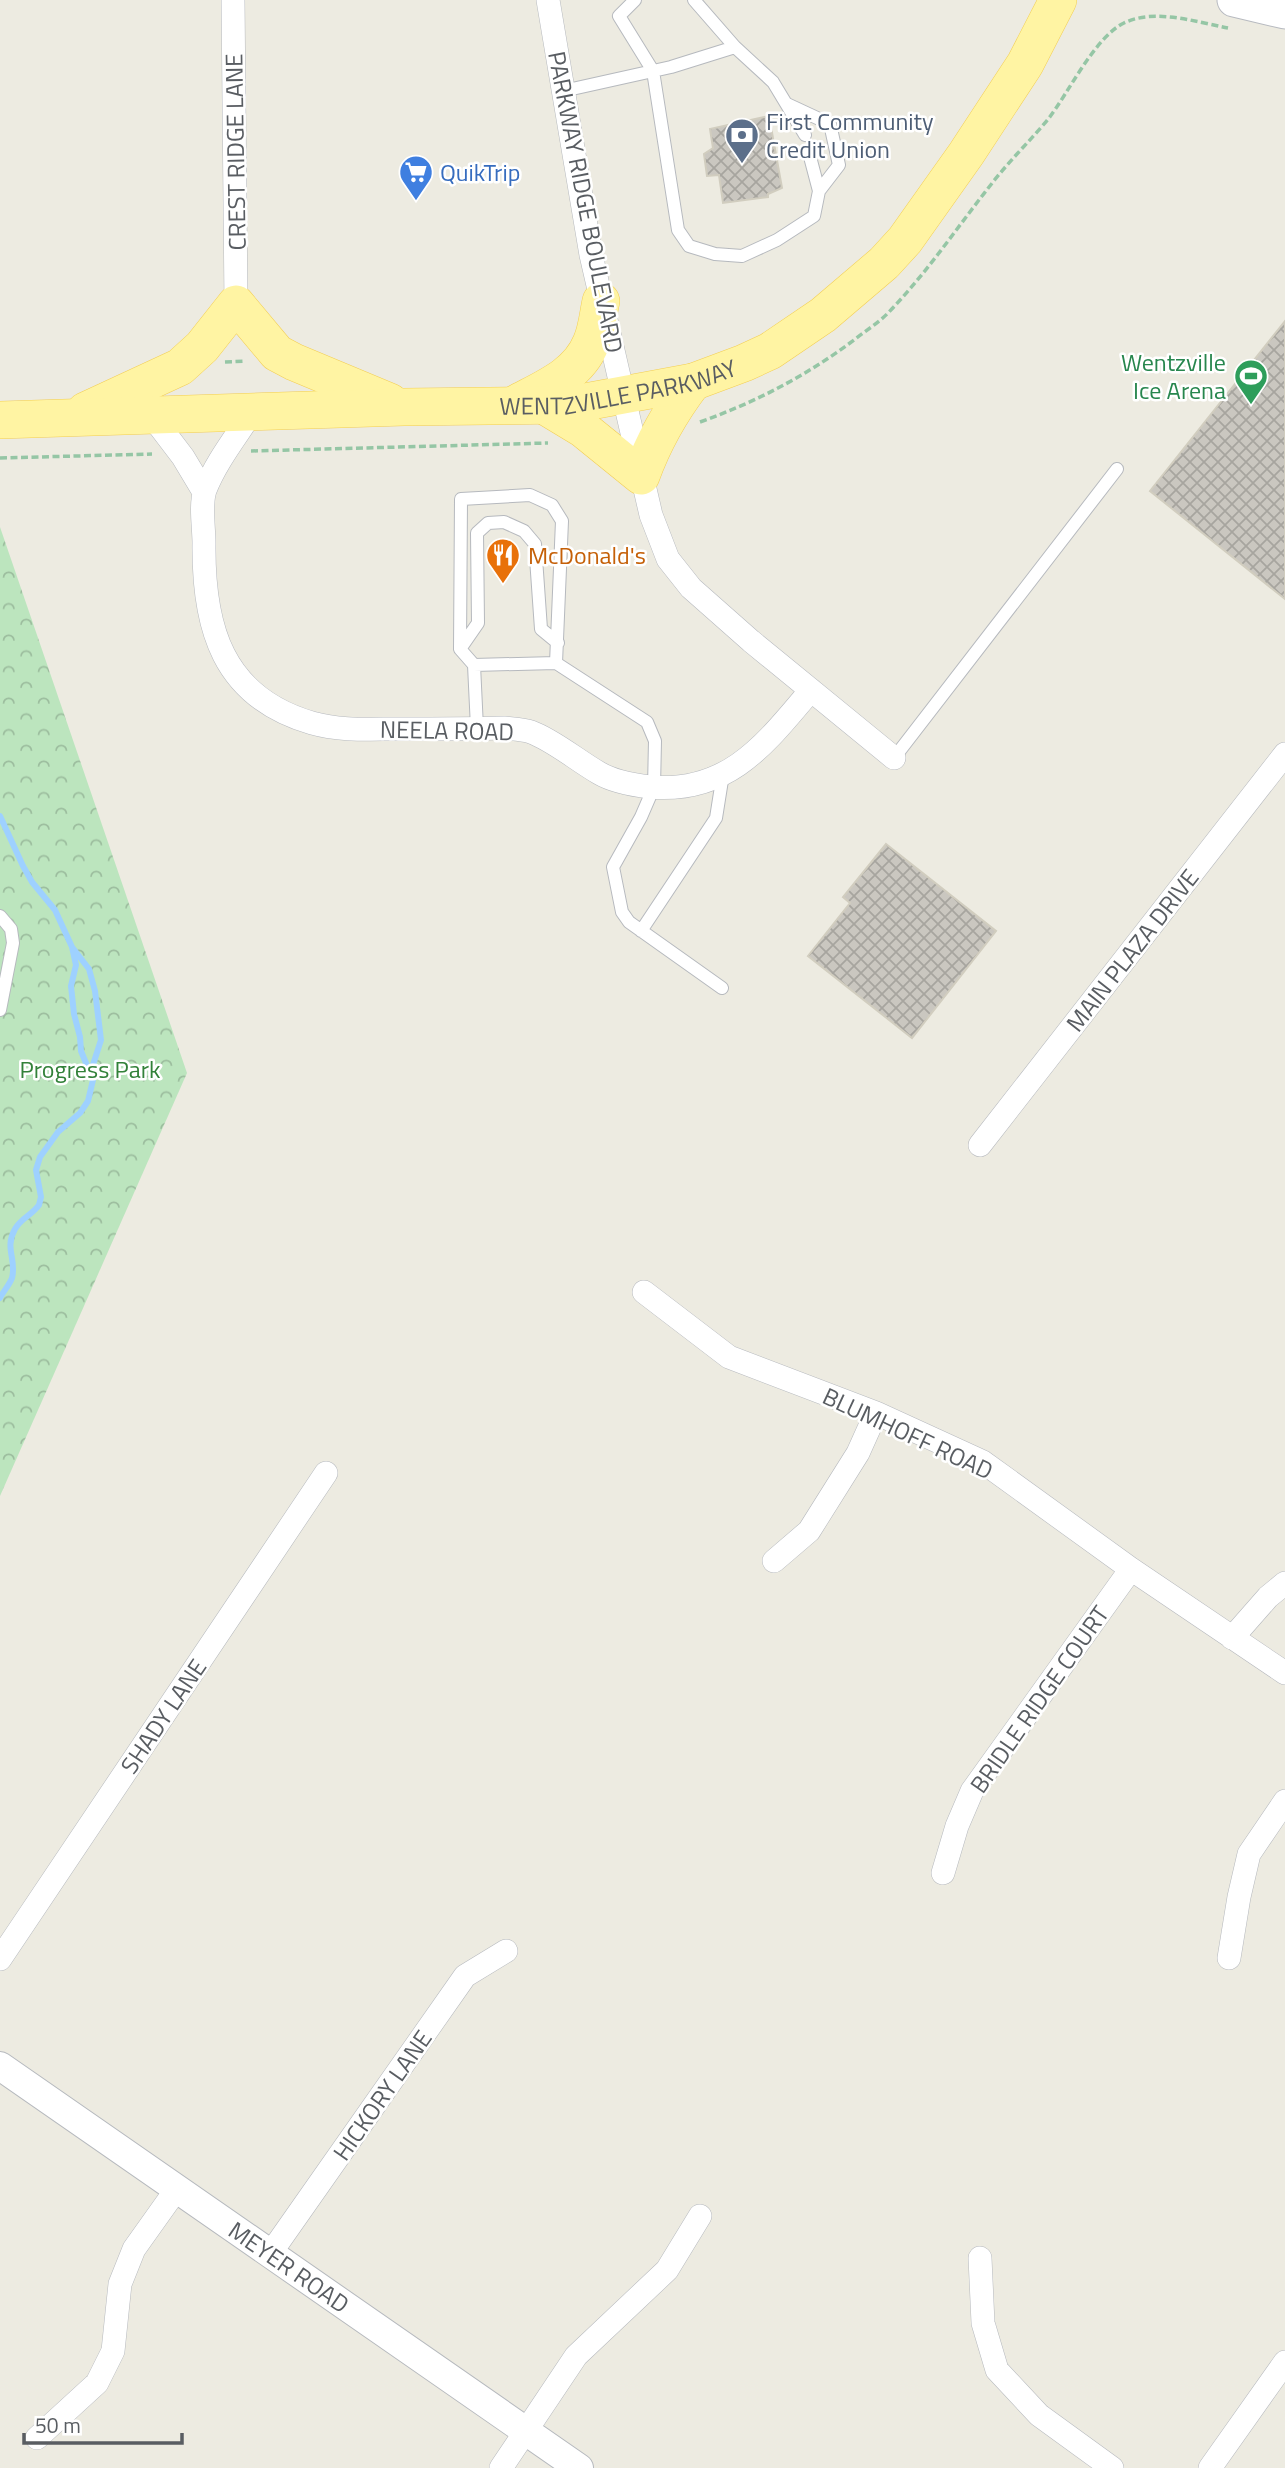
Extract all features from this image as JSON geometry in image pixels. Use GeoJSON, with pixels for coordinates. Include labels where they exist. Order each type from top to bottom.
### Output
{"type":"FeatureCollection","features":[{"type":"Feature","properties":{"kind":"main road","name":"WENTZVILLE PARKWAY"},"geometry":{"type":"LineString","coordinates":[[0,420],[404,407],[569,405],[693,382],[770,351],[823,315],[884,263],[905,240],[973,144],[1025,64],[1058,0]]}},
{"type":"Feature","properties":{"kind":"main road"},"geometry":{"type":"LineString","coordinates":[[1232,14],[1285,12]]}},
{"type":"Feature","properties":{"kind":"main road"},"geometry":{"type":"LineString","coordinates":[[601,301],[593,340],[587,352],[574,370],[529,406],[583,429],[641,475],[658,433],[671,410],[693,382]]}},
{"type":"Feature","properties":{"kind":"main road"},"geometry":{"type":"LineString","coordinates":[[72,418],[180,367],[202,347],[236,304],[276,353],[404,407]]}},
{"type":"Feature","properties":{"kind":"street","name":"CREST RIDGE LANE"},"geometry":{"type":"LineString","coordinates":[[233,0],[236,304]]}},
{"type":"Feature","properties":{"kind":"street","name":"PARKWAY RIDGE BOULEVARD"},"geometry":{"type":"LineString","coordinates":[[548,0],[591,255],[651,515],[668,559],[691,589],[894,758]]}},
{"type":"Feature","properties":{"kind":"street","name":"NEELA ROAD"},"geometry":{"type":"LineString","coordinates":[[252,412],[226,451],[204,492],[203,579],[212,630],[222,653],[237,675],[261,698],[283,712],[313,723],[343,729],[530,731],[601,775],[631,785],[670,789],[711,780],[742,764],[768,740],[811,690]]}},
{"type":"Feature","properties":{"kind":"street"},"geometry":{"type":"LineString","coordinates":[[151,415],[183,457],[204,492]]}},
{"type":"Feature","properties":{"kind":"street","name":"MAIN PLAZA DRIVE"},"geometry":{"type":"LineString","coordinates":[[980,1145],[1285,754]]}},
{"type":"Feature","properties":{"kind":"street","name":"BLUMHOFF ROAD"},"geometry":{"type":"LineString","coordinates":[[645,1292],[729,1357],[876,1413],[983,1462],[1130,1569],[1285,1673]]}},
{"type":"Feature","properties":{"kind":"street"},"geometry":{"type":"LineString","coordinates":[[774,1561],[808,1531],[858,1453],[876,1413]]}},
{"type":"Feature","properties":{"kind":"street","name":"SHADY LANE"},"geometry":{"type":"LineString","coordinates":[[0,1959],[326,1473]]}},
{"type":"Feature","properties":{"kind":"street","name":"BRIDLE RIDGE COURT"},"geometry":{"type":"LineString","coordinates":[[943,1873],[957,1826],[972,1791],[1130,1569]]}},
{"type":"Feature","properties":{"kind":"street"},"geometry":{"type":"LineString","coordinates":[[1232,1638],[1268,1597],[1285,1583]]}},
{"type":"Feature","properties":{"kind":"street"},"geometry":{"type":"LineString","coordinates":[[1229,1958],[1249,1854],[1285,1801]]}},
{"type":"Feature","properties":{"kind":"street","name":"HICKORY LANE"},"geometry":{"type":"LineString","coordinates":[[270,2254],[465,1976],[506,1951]]}},
{"type":"Feature","properties":{"kind":"street","name":"MEYER ROAD"},"geometry":{"type":"LineString","coordinates":[[0,2066],[579,2468]]}},
{"type":"Feature","properties":{"kind":"street"},"geometry":{"type":"LineString","coordinates":[[37,2438],[97,2383],[113,2351],[120,2284],[134,2249],[177,2190]]}},
{"type":"Feature","properties":{"kind":"street"},"geometry":{"type":"LineString","coordinates":[[501,2468],[576,2356],[667,2270],[700,2216]]}},
{"type":"Feature","properties":{"kind":"street"},"geometry":{"type":"LineString","coordinates":[[980,2258],[983,2323],[997,2370],[1039,2415],[1112,2468]]}},
{"type":"Feature","properties":{"kind":"street"},"geometry":{"type":"LineString","coordinates":[[1210,2468],[1285,2362]]}},
{"type":"Feature","properties":{"kind":"lane"},"geometry":{"type":"LineString","coordinates":[[635,0],[619,16],[653,71],[678,230],[689,246],[715,254],[742,256],[777,240],[814,216],[819,191],[809,153]]}},
{"type":"Feature","properties":{"kind":"lane"},"geometry":{"type":"LineString","coordinates":[[694,0],[735,47],[773,82],[805,135]]}},
{"type":"Feature","properties":{"kind":"lane"},"geometry":{"type":"LineString","coordinates":[[563,91],[653,71],[735,47]]}},
{"type":"Feature","properties":{"kind":"lane"},"geometry":{"type":"LineString","coordinates":[[786,103],[830,124],[839,165],[819,191]]}},
{"type":"Feature","properties":{"kind":"lane"},"geometry":{"type":"LineString","coordinates":[[894,758],[1117,469]]}},
{"type":"Feature","properties":{"kind":"lane"},"geometry":{"type":"LineString","coordinates":[[477,729],[474,665],[460,649],[461,499],[530,495],[552,505],[562,521],[556,663]]}},
{"type":"Feature","properties":{"kind":"lane"},"geometry":{"type":"LineString","coordinates":[[460,649],[478,623],[477,533],[488,523],[504,522],[524,531],[534,544],[541,629],[558,643]]}},
{"type":"Feature","properties":{"kind":"lane"},"geometry":{"type":"LineString","coordinates":[[474,665],[556,663],[647,722],[655,741],[654,787],[641,817],[613,867],[622,912],[629,922],[722,988]]}},
{"type":"Feature","properties":{"kind":"lane"},"geometry":{"type":"LineString","coordinates":[[641,931],[716,818],[723,774]]}},
{"type":"Feature","properties":{"kind":"lane"},"geometry":{"type":"LineString","coordinates":[[0,916],[11,929],[13,943],[0,1010]]}},
{"type":"Feature","properties":{"kind":"path"},"geometry":{"type":"LineString","coordinates":[[885,316],[935,261],[995,180],[1048,118],[1099,45],[1117,27],[1141,18],[1232,14]]}},
{"type":"Feature","properties":{"kind":"path"},"geometry":{"type":"LineString","coordinates":[[215,362],[254,361]]}},
{"type":"Feature","properties":{"kind":"green space","name":"Progress Park"},"geometry":{"type":"Polygon","coordinates":[[[0,527],[187,1073],[0,1496],[0,527]]]}},
{"type":"Feature","properties":{"kind":"building","name":"First Community Credit Union"},"geometry":{"type":"Polygon","coordinates":[[[769,116],[782,188],[768,194],[768,197],[723,203],[719,175],[707,176],[704,154],[713,148],[710,129],[769,116]]]}},
{"type":"Feature","properties":{"kind":"building","name":"Wentzville Ice Arena"},"geometry":{"type":"Polygon","coordinates":[[[1285,321],[1285,599],[1150,491],[1285,321]]]}},
{"type":"Feature","properties":{"kind":"building"},"geometry":{"type":"Polygon","coordinates":[[[886,844],[996,931],[912,1038],[808,956],[850,903],[843,897],[886,844]]]}},
{"type":"Feature","properties":{"kind":"waterway"},"geometry":{"type":"LineString","coordinates":[[0,816],[23,866],[32,882],[55,910],[72,947],[76,965],[71,986],[74,1014],[81,1051],[93,1080],[88,1101],[80,1113],[58,1132],[40,1157],[36,1170],[41,1197],[39,1205],[17,1225],[12,1236],[12,1278],[0,1298]]}},
{"type":"Feature","properties":{"kind":"waterway"},"geometry":{"type":"LineString","coordinates":[[72,947],[89,969],[95,991],[101,1040],[91,1071]]}},
{"type":"Feature","properties":{"kind":"place","name":"First Community Credit Union"},"geometry":{"type":"Point","coordinates":[742,165]}},
{"type":"Feature","properties":{"kind":"place","name":"QuikTrip"},"geometry":{"type":"Point","coordinates":[416,202]}},
{"type":"Feature","properties":{"kind":"place","name":"Wentzville Ice Arena"},"geometry":{"type":"Point","coordinates":[1251,406]}},
{"type":"Feature","properties":{"kind":"place","name":"McDonald's"},"geometry":{"type":"Point","coordinates":[503,585]}}]}
